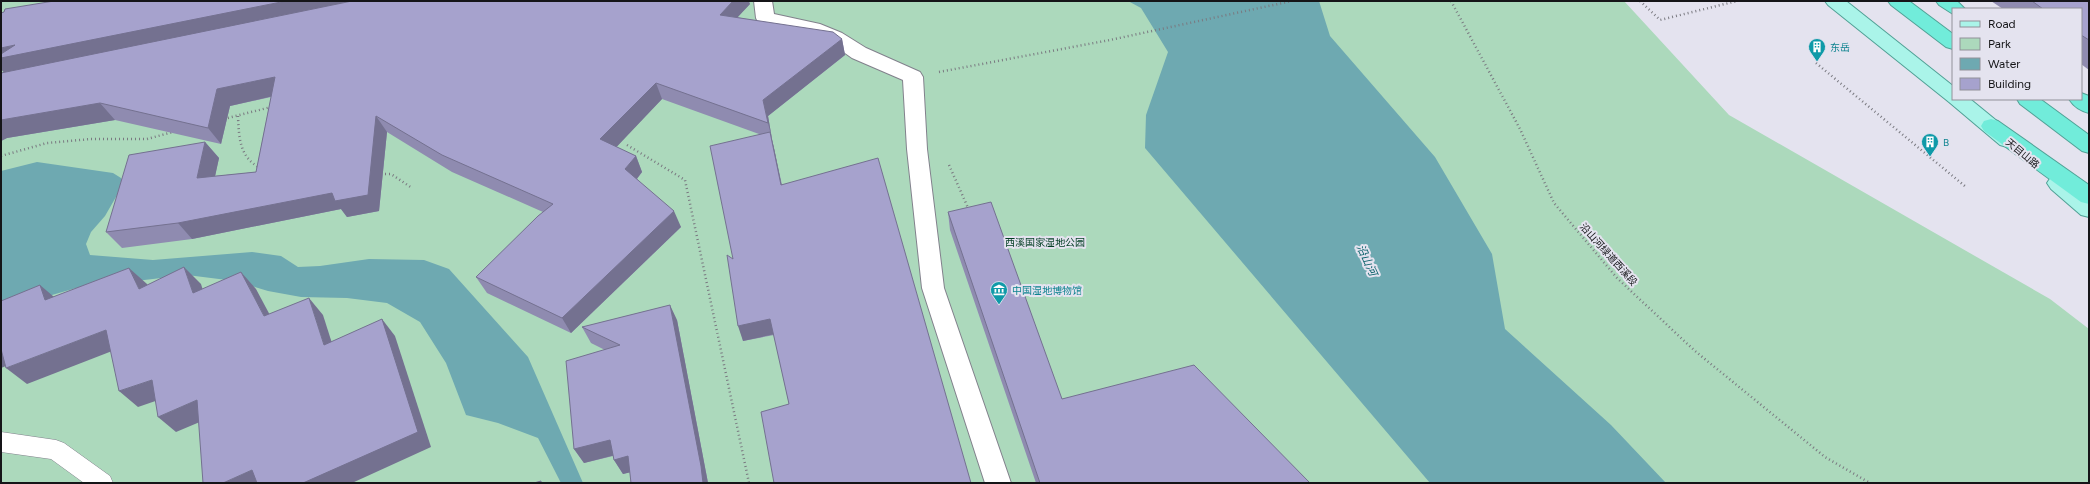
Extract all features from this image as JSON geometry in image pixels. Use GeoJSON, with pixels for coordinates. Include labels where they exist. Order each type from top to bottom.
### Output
{"type":"FeatureCollection","features":[{"type":"Feature","properties":{"kind":"highway"},"geometry":{"type":"LineString","coordinates":[[1897,1],[1952,42]]}},
{"type":"Feature","properties":{"kind":"highway"},"geometry":{"type":"LineString","coordinates":[[1945,1],[1955,8]]}},
{"type":"Feature","properties":{"kind":"highway"},"geometry":{"type":"LineString","coordinates":[[2028,100],[2089,146]]}},
{"type":"Feature","properties":{"kind":"highway"},"geometry":{"type":"LineString","coordinates":[[2080,100],[2089,106]]}},
{"type":"Feature","properties":{"kind":"highway"},"geometry":{"type":"LineString","coordinates":[[1991,126],[2089,196]]}},
{"type":"Feature","properties":{"kind":"main road"},"geometry":{"type":"LineString","coordinates":[[1834,1],[1952,95]]}},
{"type":"Feature","properties":{"kind":"main road","name":"天目山路"},"geometry":{"type":"LineString","coordinates":[[1958,100],[2089,208]]}},
{"type":"Feature","properties":{"kind":"street"},"geometry":{"type":"LineString","coordinates":[[763,1],[765,18],[813,28],[835,37],[859,53],[913,77],[917,149],[933,288],[998,483]]}},
{"type":"Feature","properties":{"kind":"lane"},"geometry":{"type":"LineString","coordinates":[[1,442],[56,450],[102,483]]}},
{"type":"Feature","properties":{"kind":"path"},"geometry":{"type":"LineString","coordinates":[[913,77],[1110,40],[1292,1]]}},
{"type":"Feature","properties":{"kind":"path","name":"沿山河绿道西溪段"},"geometry":{"type":"LineString","coordinates":[[1451,1],[1520,128],[1554,203],[1617,278],[1695,351],[1819,452],[1870,483]]}},
{"type":"Feature","properties":{"kind":"path"},"geometry":{"type":"LineString","coordinates":[[1640,1],[1660,20],[1737,1]]}},
{"type":"Feature","properties":{"kind":"path"},"geometry":{"type":"LineString","coordinates":[[1816,63],[1966,187]]}},
{"type":"Feature","properties":{"kind":"path"},"geometry":{"type":"LineString","coordinates":[[223,120],[276,106]]}},
{"type":"Feature","properties":{"kind":"path"},"geometry":{"type":"LineString","coordinates":[[238,116],[239,146],[252,165],[266,170]]}},
{"type":"Feature","properties":{"kind":"path"},"geometry":{"type":"LineString","coordinates":[[1,156],[47,143],[91,139],[147,139],[177,131]]}},
{"type":"Feature","properties":{"kind":"path"},"geometry":{"type":"LineString","coordinates":[[627,145],[685,180],[749,483]]}},
{"type":"Feature","properties":{"kind":"path"},"geometry":{"type":"LineString","coordinates":[[375,173],[390,174],[412,188]]}},
{"type":"Feature","properties":{"kind":"green space","name":"西溪国家湿地公园"},"geometry":{"type":"Polygon","coordinates":[[[1,1],[1624,1],[1729,115],[2050,299],[2089,329],[2089,483],[1,483],[1,1]]]}},
{"type":"Feature","properties":{"kind":"water","name":"沿山河"},"geometry":{"type":"Polygon","coordinates":[[[1128,1],[1319,1],[1330,36],[1435,157],[1492,254],[1505,329],[1611,425],[1666,483],[1430,483],[1145,148],[1146,115],[1168,52],[1141,8],[1128,1]]]}},
{"type":"Feature","properties":{"kind":"water"},"geometry":{"type":"Polygon","coordinates":[[[37,162],[113,173],[121,178],[124,183],[105,216],[91,232],[86,244],[90,255],[153,260],[252,252],[281,256],[298,267],[320,266],[369,259],[424,260],[449,269],[528,357],[583,483],[561,483],[538,438],[498,423],[466,415],[446,363],[420,322],[387,303],[347,298],[301,297],[268,291],[235,281],[187,275],[76,288],[1,310],[1,171],[37,162]]]}},
{"type":"Feature","properties":{"kind":"building"},"geometry":{"type":"Polygon","coordinates":[[[54,1],[286,1],[1,58],[1,54],[15,45],[1,48],[1,13],[4,12],[5,9],[54,1]]]}},
{"type":"Feature","properties":{"kind":"building"},"geometry":{"type":"Polygon","coordinates":[[[352,1],[733,1],[720,15],[833,32],[842,39],[763,100],[768,123],[656,83],[600,139],[636,156],[625,169],[674,211],[562,318],[476,277],[538,216],[553,204],[442,155],[376,116],[368,195],[335,201],[332,193],[178,223],[106,232],[129,155],[205,142],[197,178],[256,172],[275,77],[217,89],[208,128],[100,103],[1,120],[1,73],[352,1]]]}},
{"type":"Feature","properties":{"kind":"building"},"geometry":{"type":"Polygon","coordinates":[[[2032,1],[2089,1],[2089,40],[2082,36],[2082,8],[2042,8],[2032,1]]]}},
{"type":"Feature","properties":{"kind":"building"},"geometry":{"type":"Polygon","coordinates":[[[770,132],[781,185],[878,158],[971,483],[774,483],[761,412],[789,404],[770,319],[738,326],[727,255],[733,259],[710,146],[770,132]]]}},
{"type":"Feature","properties":{"kind":"building","name":"中国湿地博物馆"},"geometry":{"type":"Polygon","coordinates":[[[991,202],[1062,399],[1194,365],[1310,483],[1040,483],[948,212],[991,202]]]}},
{"type":"Feature","properties":{"kind":"building"},"geometry":{"type":"Polygon","coordinates":[[[184,267],[193,293],[241,272],[264,316],[309,298],[324,345],[382,319],[418,432],[303,483],[257,483],[252,470],[223,483],[203,483],[197,400],[158,417],[152,380],[119,391],[106,330],[6,368],[1,349],[1,301],[40,285],[45,300],[129,268],[139,289],[184,267]]]}},
{"type":"Feature","properties":{"kind":"building"},"geometry":{"type":"Polygon","coordinates":[[[670,305],[703,483],[631,483],[628,456],[614,460],[610,440],[574,449],[566,361],[620,345],[582,327],[670,305]]]}},
{"type":"Feature","properties":{"kind":"place","name":"东岳"},"geometry":{"type":"Point","coordinates":[1817,62]}},
{"type":"Feature","properties":{"kind":"place","name":"B"},"geometry":{"type":"Point","coordinates":[1930,157]}},
{"type":"Feature","properties":{"kind":"place","name":"中国湿地博物馆"},"geometry":{"type":"Point","coordinates":[999,305]}}]}
